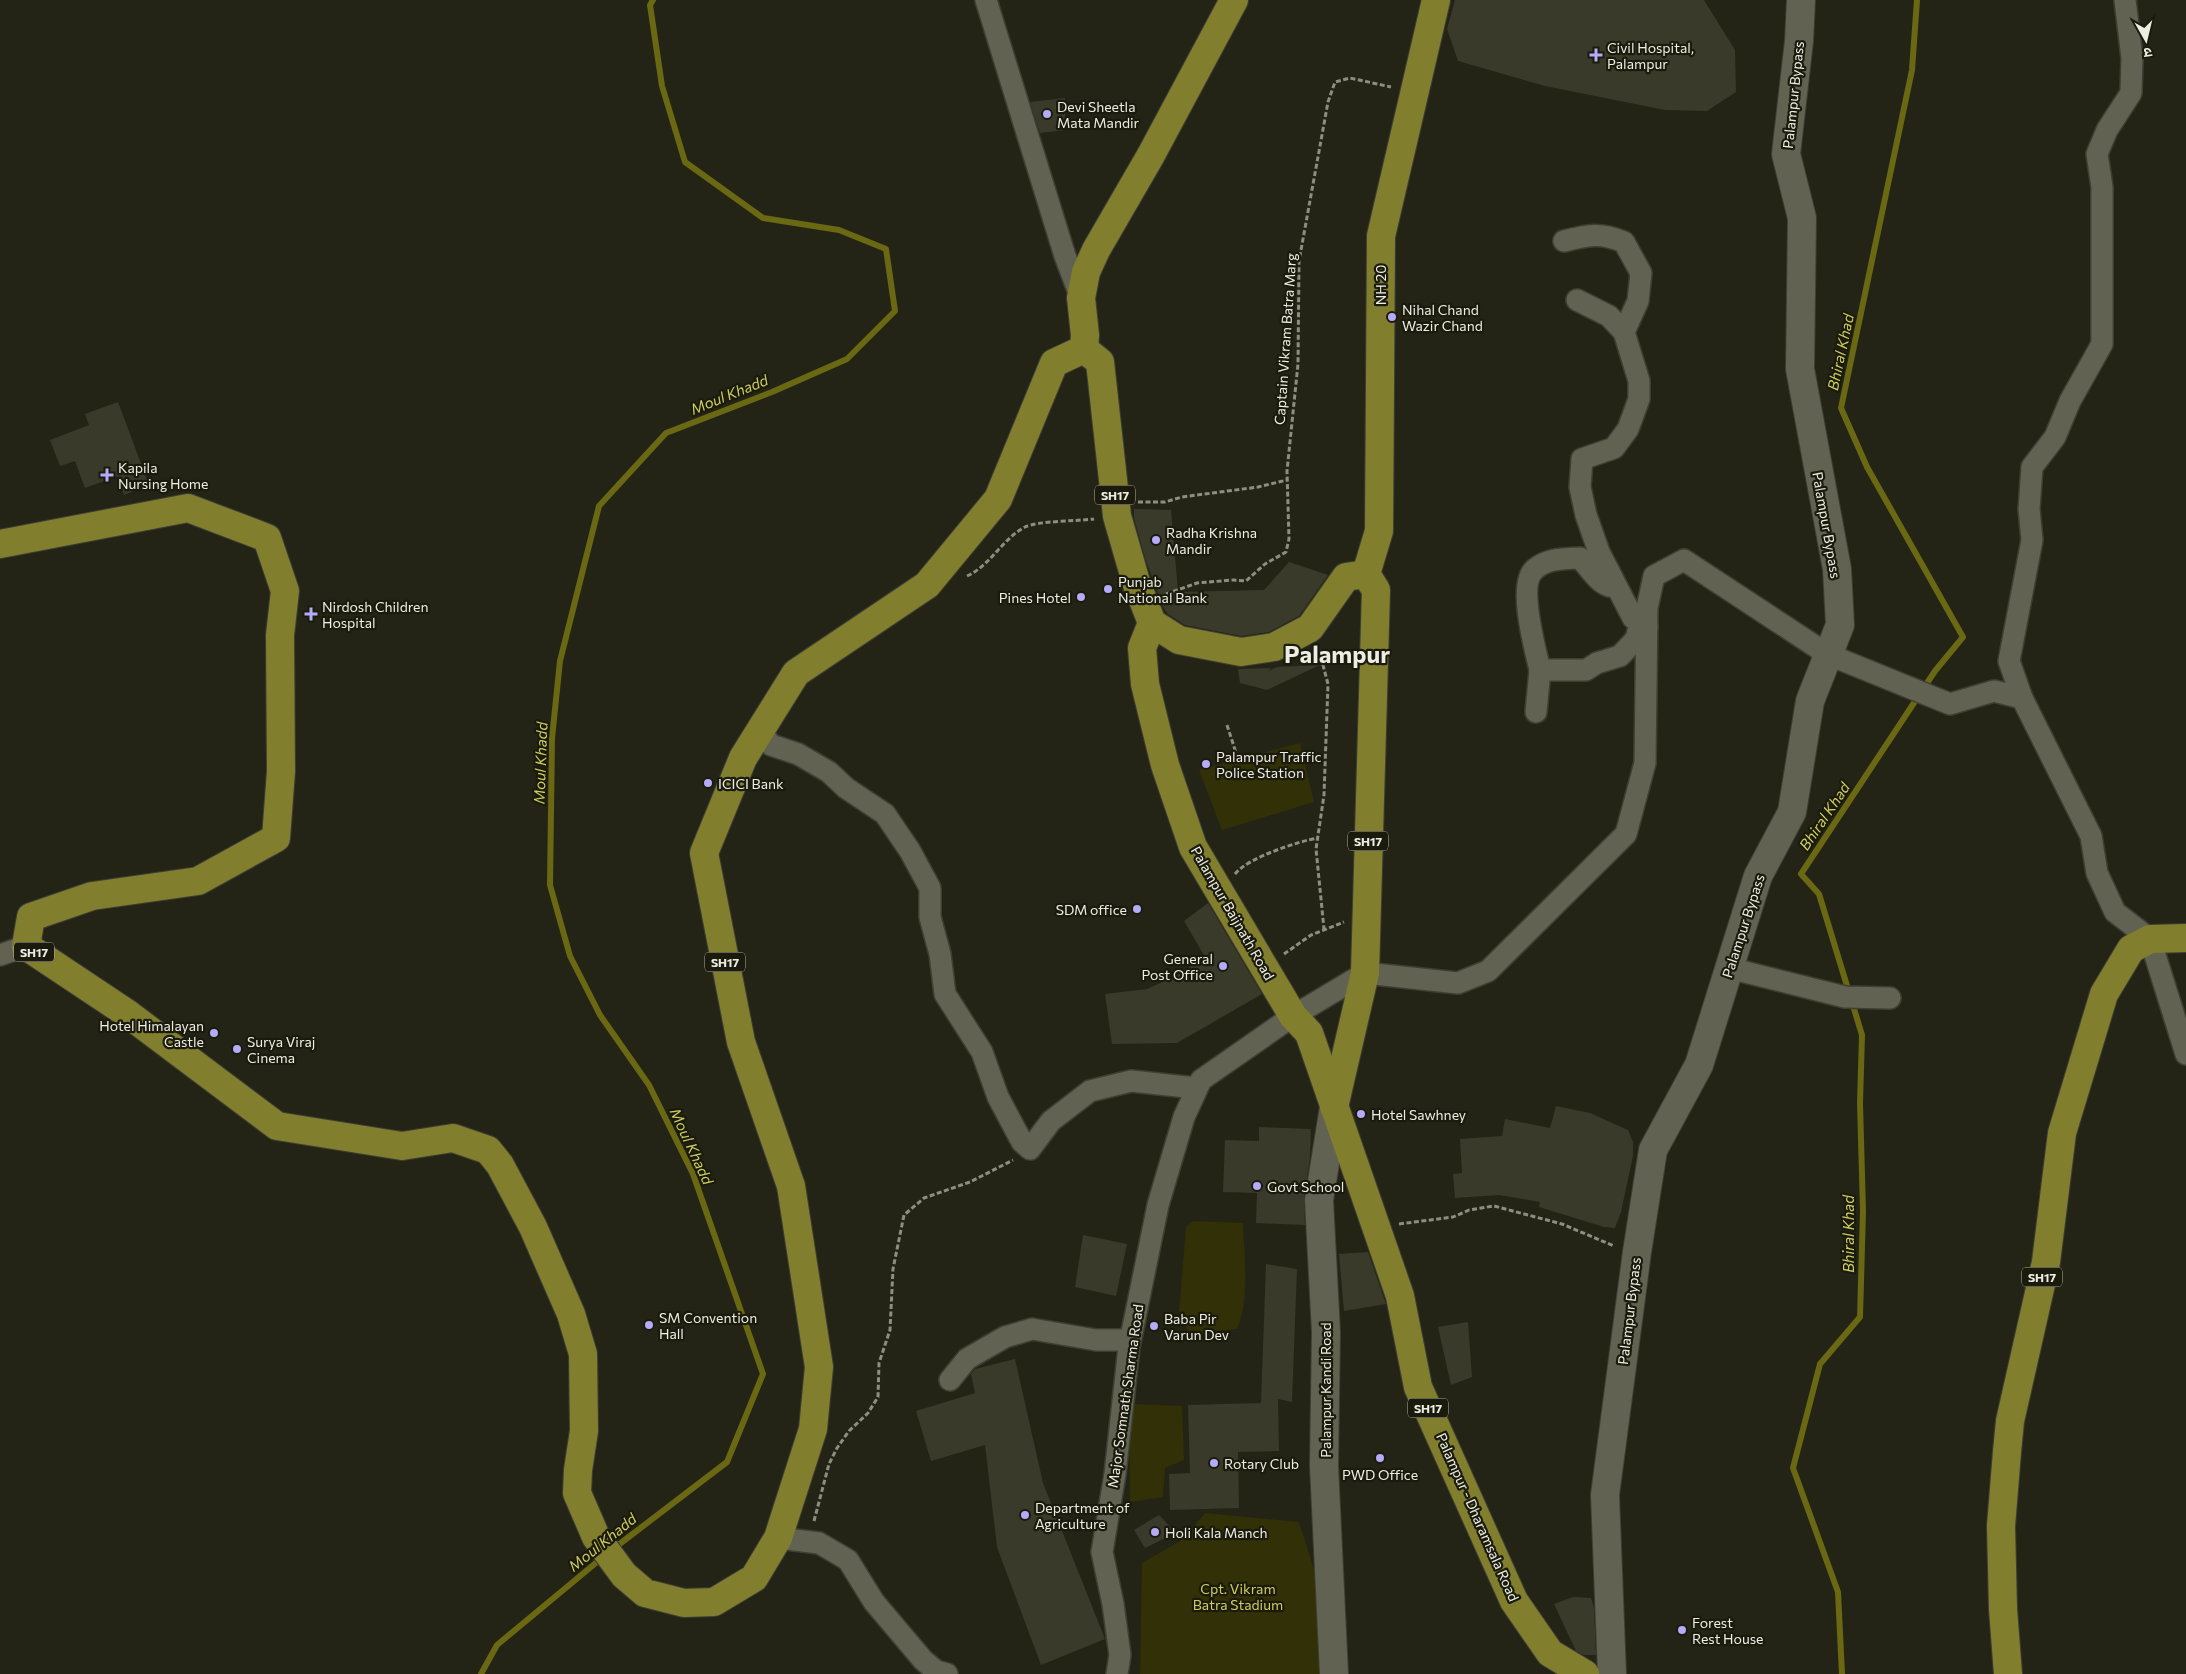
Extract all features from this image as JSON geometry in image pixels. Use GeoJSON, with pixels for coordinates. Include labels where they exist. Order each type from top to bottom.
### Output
{"type":"FeatureCollection","features":[{"type":"Feature","properties":{"kind":"main road"},"geometry":{"type":"LineString","coordinates":[[1084,349],[1085,336],[1081,298],[1086,272],[1096,250],[1152,155],[1234,0]]}},
{"type":"Feature","properties":{"kind":"main road","name":"NH 20"},"geometry":{"type":"LineString","coordinates":[[1366,574],[1379,531],[1381,236],[1436,0]]}},
{"type":"Feature","properties":{"kind":"main road","name":"SH17"},"geometry":{"type":"LineString","coordinates":[[0,544],[188,508],[266,538],[285,591],[280,635],[281,770],[276,838],[198,881],[92,896],[31,917],[26,946],[128,1014],[277,1126],[402,1146],[453,1138],[488,1150],[500,1165],[532,1227],[571,1314],[583,1354],[584,1431],[577,1493],[596,1537],[624,1575],[645,1593],[684,1603],[714,1602],[754,1578],[778,1538],[813,1429],[818,1366],[791,1186],[741,1042],[704,854],[743,758],[796,673],[927,585],[998,500],[1054,363],[1084,349],[1100,362],[1116,509],[1136,582],[1152,623]]}},
{"type":"Feature","properties":{"kind":"main road"},"geometry":{"type":"LineString","coordinates":[[1152,623],[1179,640],[1241,652],[1274,648],[1310,628],[1346,578],[1366,574]]}},
{"type":"Feature","properties":{"kind":"main road","name":"SH17"},"geometry":{"type":"LineString","coordinates":[[1334,1107],[1365,973],[1376,590],[1366,574]]}},
{"type":"Feature","properties":{"kind":"main road","name":"Palampur Baijnath Road"},"geometry":{"type":"LineString","coordinates":[[1152,623],[1142,648],[1147,693],[1165,765],[1193,847],[1294,1016],[1309,1033],[1334,1107]]}},
{"type":"Feature","properties":{"kind":"main road"},"geometry":{"type":"LineString","coordinates":[[2150,939],[2186,938]]}},
{"type":"Feature","properties":{"kind":"main road","name":"SH17"},"geometry":{"type":"LineString","coordinates":[[2008,1674],[2002,1609],[2001,1526],[2010,1421],[2046,1262],[2062,1133],[2104,994],[2131,950],[2150,939]]}},
{"type":"Feature","properties":{"kind":"main road","name":"Palampur - Dharamsala Road"},"geometry":{"type":"LineString","coordinates":[[1334,1107],[1400,1296],[1418,1387],[1514,1601],[1550,1653],[1585,1674]]}},
{"type":"Feature","properties":{"kind":"street"},"geometry":{"type":"LineString","coordinates":[[986,0],[1064,256],[1081,298]]}},
{"type":"Feature","properties":{"kind":"street","name":"Palampur Bypass"},"geometry":{"type":"LineString","coordinates":[[1612,1674],[1605,1495],[1636,1257],[1653,1150],[1699,1065],[1758,876],[1792,812],[1810,700],[1840,625],[1837,569],[1800,369],[1802,218],[1786,154],[1799,41],[1801,0]]}},
{"type":"Feature","properties":{"kind":"street"},"geometry":{"type":"LineString","coordinates":[[2125,0],[2132,58],[2130,93],[2107,130],[2097,154],[2102,187],[2102,344],[2070,401],[2055,437],[2032,467],[2029,509],[2032,540],[2009,661],[2022,698],[2091,836],[2096,873],[2115,912],[2150,939],[2186,1054]]}},
{"type":"Feature","properties":{"kind":"street"},"geometry":{"type":"LineString","coordinates":[[1564,241],[1591,234],[1611,237],[1624,242],[1633,255],[1641,273],[1638,301],[1624,332]]}},
{"type":"Feature","properties":{"kind":"street"},"geometry":{"type":"LineString","coordinates":[[1577,300],[1609,316],[1624,332],[1639,381],[1639,398],[1628,428],[1614,448],[1582,459],[1580,487],[1586,515],[1599,552],[1633,618],[1644,625]]}},
{"type":"Feature","properties":{"kind":"street"},"geometry":{"type":"LineString","coordinates":[[1536,712],[1540,670],[1529,615],[1528,584],[1534,569],[1554,559],[1580,558],[1602,584],[1619,590]]}},
{"type":"Feature","properties":{"kind":"street"},"geometry":{"type":"LineString","coordinates":[[1365,973],[1458,983],[1488,971],[1626,834],[1645,763],[1644,625],[1647,608],[1654,576],[1684,560],[1827,654],[1950,704],[1994,692],[2022,698]]}},
{"type":"Feature","properties":{"kind":"street"},"geometry":{"type":"LineString","coordinates":[[1540,670],[1586,670],[1620,656],[1636,639],[1644,625]]}},
{"type":"Feature","properties":{"kind":"street"},"geometry":{"type":"LineString","coordinates":[[760,731],[771,745],[798,754],[829,772],[846,788],[885,814],[910,851],[930,888],[930,917],[940,954],[945,994],[982,1052],[998,1097],[1022,1142],[1030,1149],[1051,1121],[1090,1092],[1131,1081],[1196,1088]]}},
{"type":"Feature","properties":{"kind":"street"},"geometry":{"type":"LineString","coordinates":[[0,954],[26,946]]}},
{"type":"Feature","properties":{"kind":"street"},"geometry":{"type":"LineString","coordinates":[[1729,968],[1810,990],[1845,997],[1890,998]]}},
{"type":"Feature","properties":{"kind":"street","name":"Major Somnath Sharma Road"},"geometry":{"type":"LineString","coordinates":[[1117,1674],[1120,1655],[1113,1604],[1102,1552],[1115,1474],[1130,1340],[1158,1205],[1184,1118],[1201,1080],[1294,1016],[1365,973]]}},
{"type":"Feature","properties":{"kind":"street","name":"Palampur Kandi Road"},"geometry":{"type":"LineString","coordinates":[[1334,1107],[1319,1200],[1326,1332],[1324,1466],[1334,1674]]}},
{"type":"Feature","properties":{"kind":"street"},"geometry":{"type":"LineString","coordinates":[[950,1380],[967,1359],[1005,1337],[1032,1329],[1096,1340],[1130,1340]]}},
{"type":"Feature","properties":{"kind":"street"},"geometry":{"type":"LineString","coordinates":[[778,1538],[808,1540],[848,1560],[874,1602],[913,1649],[936,1671],[947,1674]]}},
{"type":"Feature","properties":{"kind":"path","name":"Captain Vikram Batra Marg"},"geometry":{"type":"LineString","coordinates":[[1162,594],[1180,591],[1197,583],[1233,580],[1246,581],[1265,564],[1286,552],[1289,539],[1287,480],[1298,364],[1299,261],[1328,102],[1336,82],[1350,78],[1394,88]]}},
{"type":"Feature","properties":{"kind":"path"},"geometry":{"type":"LineString","coordinates":[[961,579],[976,572],[1014,535],[1027,526],[1165,502],[1182,497],[1258,487],[1287,480]]}},
{"type":"Feature","properties":{"kind":"path"},"geometry":{"type":"LineString","coordinates":[[1317,644],[1328,684],[1324,795],[1318,838],[1317,870],[1324,929]]}},
{"type":"Feature","properties":{"kind":"path"},"geometry":{"type":"LineString","coordinates":[[1227,725],[1238,759]]}},
{"type":"Feature","properties":{"kind":"path"},"geometry":{"type":"LineString","coordinates":[[1220,893],[1237,871],[1300,840],[1318,838]]}},
{"type":"Feature","properties":{"kind":"path"},"geometry":{"type":"LineString","coordinates":[[1276,960],[1311,935],[1337,923],[1352,921]]}},
{"type":"Feature","properties":{"kind":"path"},"geometry":{"type":"LineString","coordinates":[[808,1540],[829,1464],[848,1431],[868,1413],[878,1397],[879,1363],[890,1330],[893,1269],[904,1215],[924,1198],[970,1182],[1030,1149]]}},
{"type":"Feature","properties":{"kind":"path"},"geometry":{"type":"LineString","coordinates":[[1377,1228],[1454,1217],[1469,1210],[1494,1206],[1562,1224],[1622,1248],[1636,1257]]}},
{"type":"Feature","properties":{"kind":"green space"},"geometry":{"type":"Polygon","coordinates":[[[1300,743],[1314,802],[1222,830],[1199,770],[1300,743]]]}},
{"type":"Feature","properties":{"kind":"green space"},"geometry":{"type":"Polygon","coordinates":[[[1193,1221],[1243,1223],[1245,1291],[1244,1305],[1237,1329],[1189,1333],[1179,1314],[1186,1227],[1193,1221]]]}},
{"type":"Feature","properties":{"kind":"green space"},"geometry":{"type":"Polygon","coordinates":[[[1135,1404],[1182,1406],[1184,1460],[1165,1468],[1163,1497],[1130,1502],[1129,1417],[1135,1404]]]}},
{"type":"Feature","properties":{"kind":"green space","name":"Cpt. Vikram Batra Stadium"},"geometry":{"type":"Polygon","coordinates":[[[1205,1513],[1299,1522],[1321,1592],[1323,1674],[1140,1674],[1142,1563],[1182,1540],[1205,1513]]]}},
{"type":"Feature","properties":{"kind":"building","name":"Civil Hospital, Palampur"},"geometry":{"type":"Polygon","coordinates":[[[1455,0],[1704,0],[1735,50],[1736,92],[1707,111],[1665,110],[1545,86],[1458,61],[1447,29],[1455,0]]]}},
{"type":"Feature","properties":{"kind":"building","name":"Devi Sheetla Mata Mandir"},"geometry":{"type":"Polygon","coordinates":[[[1065,98],[1065,130],[1040,133],[1030,102],[1065,98]]]}},
{"type":"Feature","properties":{"kind":"building"},"geometry":{"type":"Polygon","coordinates":[[[118,402],[149,485],[124,495],[118,476],[85,488],[75,461],[60,466],[50,440],[89,425],[85,414],[118,402]]]}},
{"type":"Feature","properties":{"kind":"building"},"geometry":{"type":"Polygon","coordinates":[[[1134,509],[1171,510],[1178,592],[1264,590],[1289,562],[1328,575],[1299,616],[1269,632],[1241,636],[1185,625],[1168,614],[1163,607],[1145,558],[1134,518],[1134,509]]]}},
{"type":"Feature","properties":{"kind":"building"},"geometry":{"type":"Polygon","coordinates":[[[1320,665],[1267,690],[1240,683],[1238,669],[1271,668],[1268,671],[1277,667],[1320,665]]]}},
{"type":"Feature","properties":{"kind":"building","name":"General Post Office"},"geometry":{"type":"Polygon","coordinates":[[[1208,903],[1262,994],[1177,1043],[1112,1044],[1105,994],[1147,989],[1178,975],[1205,957],[1184,921],[1208,903]]]}},
{"type":"Feature","properties":{"kind":"building"},"geometry":{"type":"Polygon","coordinates":[[[1556,1106],[1590,1113],[1628,1130],[1633,1142],[1633,1156],[1621,1212],[1615,1228],[1604,1227],[1539,1207],[1540,1202],[1499,1195],[1455,1198],[1453,1174],[1462,1173],[1460,1139],[1502,1136],[1505,1119],[1550,1128],[1556,1106]]]}},
{"type":"Feature","properties":{"kind":"building"},"geometry":{"type":"Polygon","coordinates":[[[1259,1127],[1311,1129],[1310,1157],[1304,1198],[1305,1225],[1256,1223],[1257,1193],[1223,1192],[1225,1140],[1259,1141],[1259,1127]]]}},
{"type":"Feature","properties":{"kind":"building"},"geometry":{"type":"Polygon","coordinates":[[[1083,1235],[1127,1244],[1116,1296],[1075,1287],[1083,1235]]]}},
{"type":"Feature","properties":{"kind":"building"},"geometry":{"type":"Polygon","coordinates":[[[1368,1252],[1386,1304],[1344,1311],[1339,1254],[1368,1252]]]}},
{"type":"Feature","properties":{"kind":"building","name":"Rotary Club"},"geometry":{"type":"Polygon","coordinates":[[[1266,1264],[1297,1269],[1292,1402],[1278,1399],[1279,1451],[1238,1452],[1239,1508],[1170,1510],[1169,1474],[1190,1473],[1188,1405],[1261,1403],[1266,1264]]]}},
{"type":"Feature","properties":{"kind":"building"},"geometry":{"type":"Polygon","coordinates":[[[1468,1322],[1472,1377],[1451,1385],[1438,1327],[1468,1322]]]}},
{"type":"Feature","properties":{"kind":"building","name":"Department of Agriculture"},"geometry":{"type":"Polygon","coordinates":[[[1015,1359],[1043,1483],[1105,1639],[1041,1665],[997,1547],[985,1445],[931,1461],[916,1411],[975,1393],[971,1374],[975,1369],[1015,1359]]]}},
{"type":"Feature","properties":{"kind":"building","name":"Holi Kala Manch"},"geometry":{"type":"Polygon","coordinates":[[[1159,1515],[1176,1533],[1145,1548],[1134,1530],[1159,1515]]]}},
{"type":"Feature","properties":{"kind":"building"},"geometry":{"type":"Polygon","coordinates":[[[1573,1597],[1591,1598],[1594,1608],[1596,1655],[1583,1655],[1576,1651],[1554,1604],[1573,1597]]]}},
{"type":"Feature","properties":{"kind":"waterway","name":"Moul Khadd"},"geometry":{"type":"LineString","coordinates":[[613,1549],[727,1462],[763,1374],[693,1174],[649,1085],[600,1015],[570,956],[550,885],[552,738],[560,661],[599,506],[666,433],[772,392],[847,359],[895,311],[886,249],[839,230],[763,218],[685,162],[662,86],[650,5],[653,0]]}},
{"type":"Feature","properties":{"kind":"waterway","name":"Bhiral Khad"},"geometry":{"type":"LineString","coordinates":[[1842,1674],[1838,1592],[1793,1468],[1820,1364],[1860,1317],[1863,1211],[1860,1103],[1862,1035],[1819,894],[1801,874],[1935,671],[1963,637],[1867,467],[1841,408],[1912,70],[1917,0]]}},
{"type":"Feature","properties":{"kind":"waterway","name":"Moul Khadd"},"geometry":{"type":"LineString","coordinates":[[481,1674],[497,1645],[603,1557]]}},
{"type":"Feature","properties":{"kind":"place","name":"Civil Hospital, Palampur"},"geometry":{"type":"Point","coordinates":[1596,55]}},
{"type":"Feature","properties":{"kind":"place","name":"Devi Sheetla Mata Mandir"},"geometry":{"type":"Point","coordinates":[1047,114]}},
{"type":"Feature","properties":{"kind":"place","name":"Nihal Chand Wazir Chand"},"geometry":{"type":"Point","coordinates":[1392,317]}},
{"type":"Feature","properties":{"kind":"place","name":"Kapila Nursing Home"},"geometry":{"type":"Point","coordinates":[107,475]}},
{"type":"Feature","properties":{"kind":"place","name":"Radha Krishna Mandir"},"geometry":{"type":"Point","coordinates":[1156,540]}},
{"type":"Feature","properties":{"kind":"place","name":"Punjab National Bank"},"geometry":{"type":"Point","coordinates":[1108,589]}},
{"type":"Feature","properties":{"kind":"place","name":"Pines Hotel"},"geometry":{"type":"Point","coordinates":[1081,597]}},
{"type":"Feature","properties":{"kind":"place","name":"Nirdosh Children Hospital"},"geometry":{"type":"Point","coordinates":[311,614]}},
{"type":"Feature","properties":{"kind":"place","name":"Palampur Traffic Police Station"},"geometry":{"type":"Point","coordinates":[1206,764]}},
{"type":"Feature","properties":{"kind":"place","name":"ICICI Bank"},"geometry":{"type":"Point","coordinates":[708,783]}},
{"type":"Feature","properties":{"kind":"place","name":"SDM office"},"geometry":{"type":"Point","coordinates":[1137,909]}},
{"type":"Feature","properties":{"kind":"place","name":"General Post Office"},"geometry":{"type":"Point","coordinates":[1223,966]}},
{"type":"Feature","properties":{"kind":"place","name":"Hotel Himalayan Castle"},"geometry":{"type":"Point","coordinates":[214,1033]}},
{"type":"Feature","properties":{"kind":"place","name":"Surya Viraj Cinema"},"geometry":{"type":"Point","coordinates":[237,1049]}},
{"type":"Feature","properties":{"kind":"place","name":"Hotel Sawhney"},"geometry":{"type":"Point","coordinates":[1361,1114]}},
{"type":"Feature","properties":{"kind":"place","name":"Govt School"},"geometry":{"type":"Point","coordinates":[1257,1186]}},
{"type":"Feature","properties":{"kind":"place","name":"SM Convention Hall"},"geometry":{"type":"Point","coordinates":[649,1325]}},
{"type":"Feature","properties":{"kind":"place","name":"Baba Pir Varun Dev"},"geometry":{"type":"Point","coordinates":[1154,1326]}},
{"type":"Feature","properties":{"kind":"place","name":"PWD Office"},"geometry":{"type":"Point","coordinates":[1380,1458]}},
{"type":"Feature","properties":{"kind":"place","name":"Rotary Club"},"geometry":{"type":"Point","coordinates":[1214,1463]}},
{"type":"Feature","properties":{"kind":"place","name":"Department of Agriculture"},"geometry":{"type":"Point","coordinates":[1025,1515]}},
{"type":"Feature","properties":{"kind":"place","name":"Holi Kala Manch"},"geometry":{"type":"Point","coordinates":[1155,1532]}},
{"type":"Feature","properties":{"kind":"place","name":"Forest Rest House"},"geometry":{"type":"Point","coordinates":[1682,1630]}},
{"type":"Feature","properties":{"kind":"district","name":"Palampur"},"geometry":{"type":"Point","coordinates":[1337,653]}}]}
